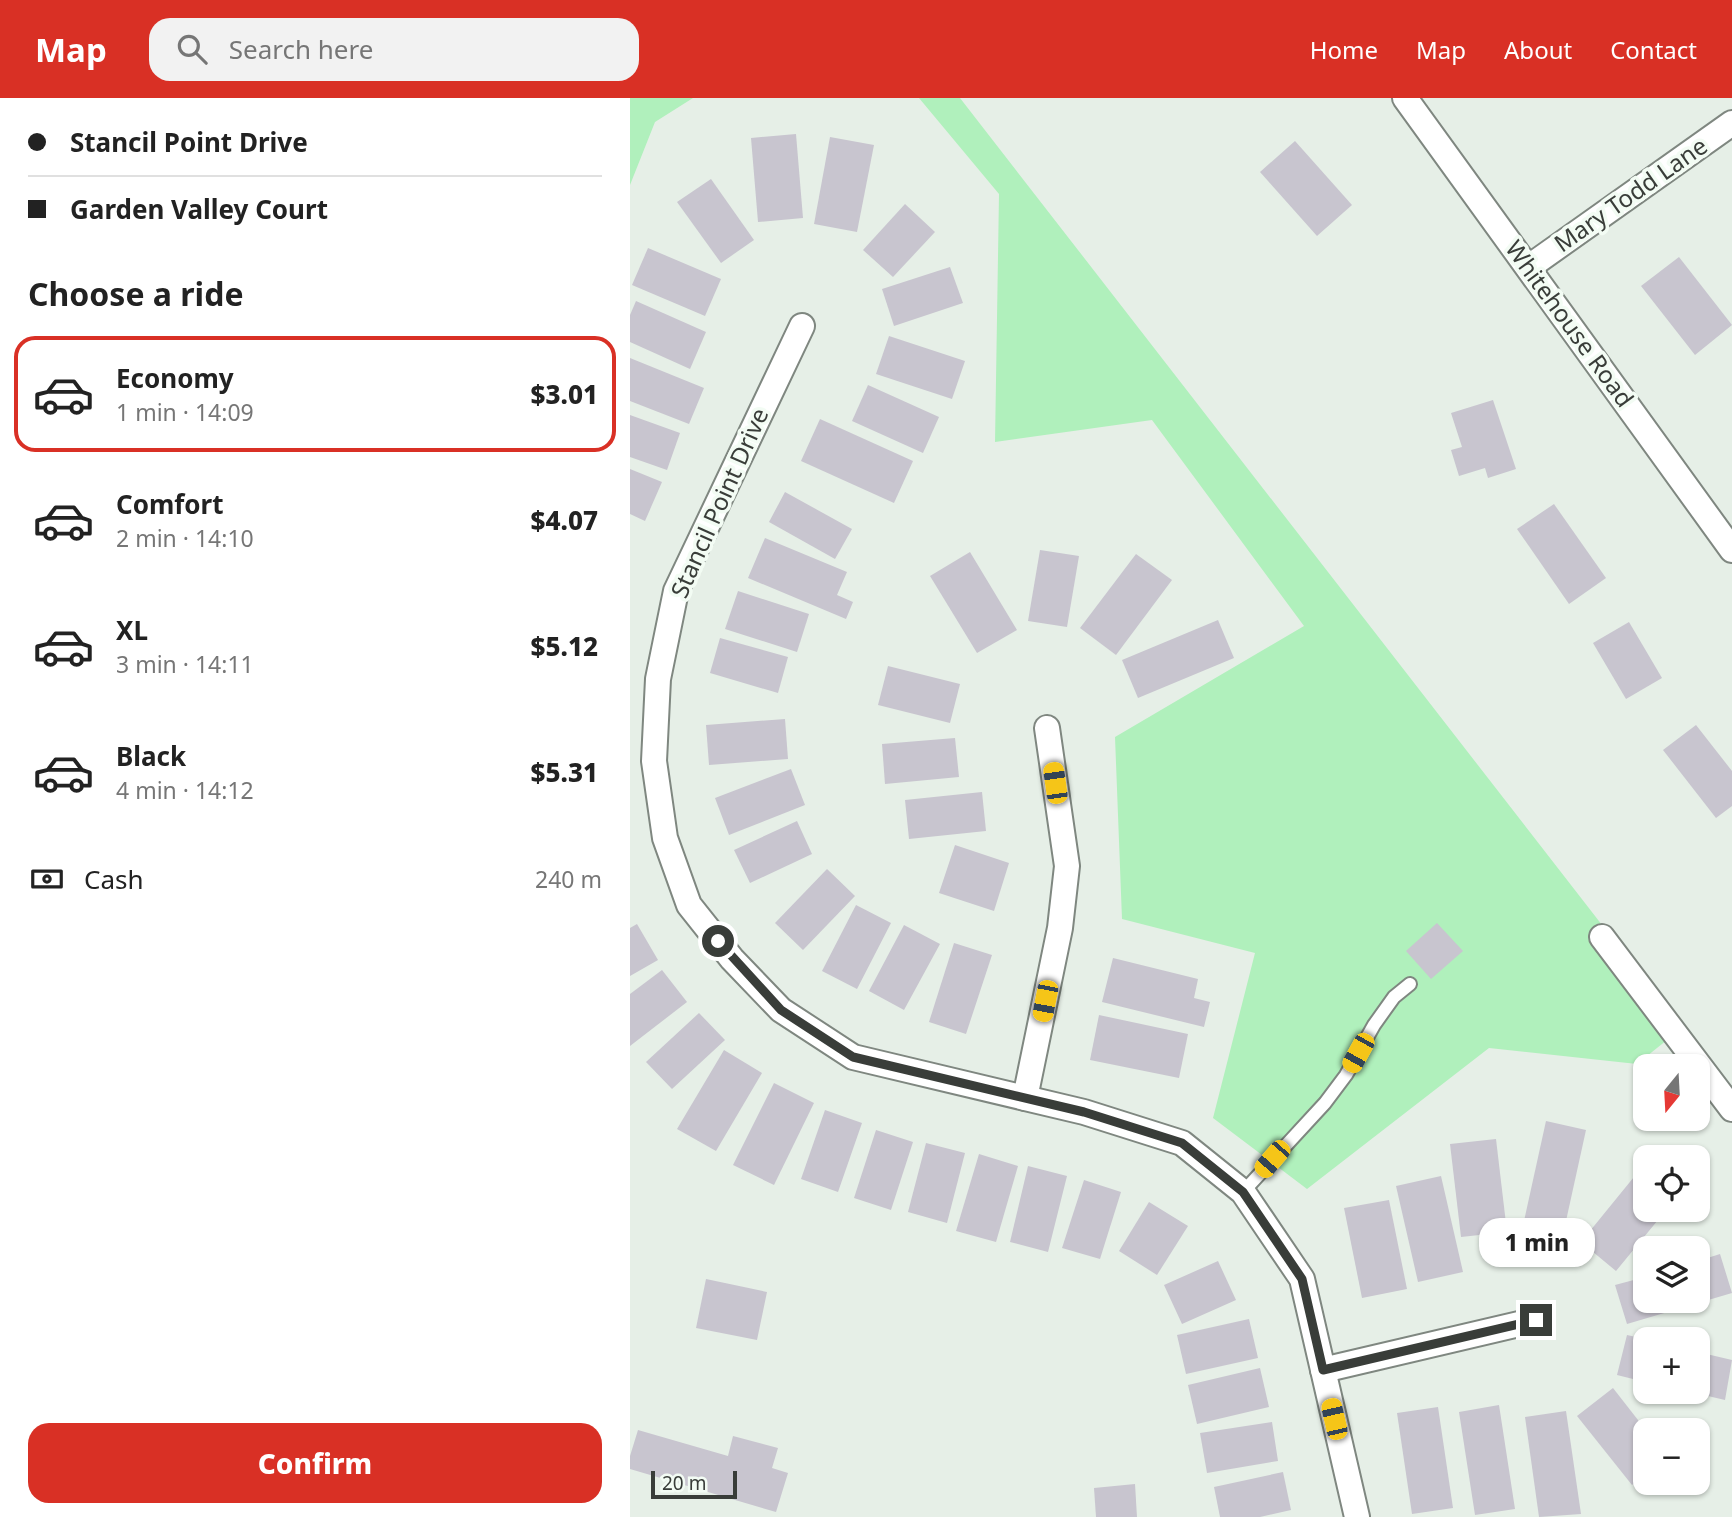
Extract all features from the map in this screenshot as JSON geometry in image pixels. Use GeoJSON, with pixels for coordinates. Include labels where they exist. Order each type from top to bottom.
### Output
{"type":"FeatureCollection","features":[{"type":"Feature","properties":{"kind":"street","name":"Whitehouse Road"},"geometry":{"type":"LineString","coordinates":[[1405,98],[1732,550]]}},
{"type":"Feature","properties":{"kind":"street","name":"Mary Todd Lane"},"geometry":{"type":"LineString","coordinates":[[1529,267],[1732,123]]}},
{"type":"Feature","properties":{"kind":"street","name":"Stancil Point Drive"},"geometry":{"type":"LineString","coordinates":[[802,326],[676,591],[658,679],[654,761],[665,838],[690,905],[732,959],[781,1010],[853,1057],[1084,1112],[1182,1143],[1243,1192],[1302,1279],[1357,1517]]}},
{"type":"Feature","properties":{"kind":"street"},"geometry":{"type":"LineString","coordinates":[[1025,1098],[1060,928],[1067,866],[1047,728]]}},
{"type":"Feature","properties":{"kind":"street"},"geometry":{"type":"LineString","coordinates":[[1602,937],[1728,1097]]}},
{"type":"Feature","properties":{"kind":"street"},"geometry":{"type":"LineString","coordinates":[[1323,1370],[1536,1320]]}},
{"type":"Feature","properties":{"kind":"lane"},"geometry":{"type":"LineString","coordinates":[[1243,1192],[1325,1103],[1346,1076],[1394,997],[1410,984]]}},
{"type":"Feature","properties":{"kind":"green space"},"geometry":{"type":"Polygon","coordinates":[[[630,98],[693,98],[655,122],[630,185],[630,98]]]}},
{"type":"Feature","properties":{"kind":"green space"},"geometry":{"type":"Polygon","coordinates":[[[919,98],[960,98],[1682,1028],[1650,1054],[1633,1054],[1633,1064],[1489,1048],[1307,1189],[1213,1118],[1255,953],[1122,919],[1115,737],[1304,626],[1152,420],[995,442],[999,194],[919,98]]]}},
{"type":"Feature","properties":{"kind":"building"},"geometry":{"type":"Polygon","coordinates":[[[796,134],[803,218],[758,222],[751,138],[796,134]]]}},
{"type":"Feature","properties":{"kind":"building"},"geometry":{"type":"Polygon","coordinates":[[[830,137],[874,145],[857,232],[814,224],[830,137]]]}},
{"type":"Feature","properties":{"kind":"building"},"geometry":{"type":"Polygon","coordinates":[[[1295,141],[1352,205],[1317,236],[1260,172],[1295,141]]]}},
{"type":"Feature","properties":{"kind":"building"},"geometry":{"type":"Polygon","coordinates":[[[711,179],[754,240],[721,263],[677,202],[711,179]]]}},
{"type":"Feature","properties":{"kind":"building"},"geometry":{"type":"Polygon","coordinates":[[[905,204],[935,232],[893,277],[863,250],[905,204]]]}},
{"type":"Feature","properties":{"kind":"building"},"geometry":{"type":"Polygon","coordinates":[[[648,248],[721,279],[705,316],[632,285],[648,248]]]}},
{"type":"Feature","properties":{"kind":"building"},"geometry":{"type":"Polygon","coordinates":[[[1679,257],[1732,325],[1695,355],[1641,286],[1679,257]]]}},
{"type":"Feature","properties":{"kind":"building"},"geometry":{"type":"Polygon","coordinates":[[[950,267],[963,303],[894,326],[882,289],[950,267]]]}},
{"type":"Feature","properties":{"kind":"building"},"geometry":{"type":"Polygon","coordinates":[[[636,301],[706,332],[690,369],[630,342],[630,315],[636,301]]]}},
{"type":"Feature","properties":{"kind":"building"},"geometry":{"type":"Polygon","coordinates":[[[889,336],[965,361],[952,399],[876,374],[889,336]]]}},
{"type":"Feature","properties":{"kind":"building"},"geometry":{"type":"Polygon","coordinates":[[[630,358],[704,388],[689,424],[630,401],[630,358]]]}},
{"type":"Feature","properties":{"kind":"building"},"geometry":{"type":"Polygon","coordinates":[[[868,385],[939,417],[923,453],[852,421],[868,385]]]}},
{"type":"Feature","properties":{"kind":"building"},"geometry":{"type":"Polygon","coordinates":[[[1493,400],[1516,469],[1488,478],[1485,468],[1459,476],[1451,450],[1462,447],[1451,413],[1493,400]]]}},
{"type":"Feature","properties":{"kind":"building"},"geometry":{"type":"Polygon","coordinates":[[[630,415],[680,433],[667,470],[630,457],[630,415]]]}},
{"type":"Feature","properties":{"kind":"building"},"geometry":{"type":"Polygon","coordinates":[[[820,419],[913,461],[894,503],[801,461],[820,419]]]}},
{"type":"Feature","properties":{"kind":"building"},"geometry":{"type":"Polygon","coordinates":[[[630,469],[662,482],[645,521],[630,514],[630,469]]]}},
{"type":"Feature","properties":{"kind":"building"},"geometry":{"type":"Polygon","coordinates":[[[785,492],[852,529],[835,559],[769,522],[785,492]]]}},
{"type":"Feature","properties":{"kind":"building"},"geometry":{"type":"Polygon","coordinates":[[[1554,504],[1606,578],[1569,604],[1517,529],[1554,504]]]}},
{"type":"Feature","properties":{"kind":"building"},"geometry":{"type":"Polygon","coordinates":[[[765,538],[847,572],[837,595],[853,602],[846,619],[748,578],[765,538]]]}},
{"type":"Feature","properties":{"kind":"building"},"geometry":{"type":"Polygon","coordinates":[[[1040,550],[1079,556],[1067,627],[1028,621],[1040,550]]]}},
{"type":"Feature","properties":{"kind":"building"},"geometry":{"type":"Polygon","coordinates":[[[970,552],[1017,630],[977,653],[930,576],[970,552]]]}},
{"type":"Feature","properties":{"kind":"building"},"geometry":{"type":"Polygon","coordinates":[[[1136,554],[1172,580],[1116,655],[1080,628],[1136,554]]]}},
{"type":"Feature","properties":{"kind":"building"},"geometry":{"type":"Polygon","coordinates":[[[738,591],[809,614],[797,652],[725,629],[738,591]]]}},
{"type":"Feature","properties":{"kind":"building"},"geometry":{"type":"Polygon","coordinates":[[[1218,620],[1234,658],[1138,698],[1122,660],[1218,620]]]}},
{"type":"Feature","properties":{"kind":"building"},"geometry":{"type":"Polygon","coordinates":[[[1629,622],[1662,678],[1626,699],[1593,643],[1629,622]]]}},
{"type":"Feature","properties":{"kind":"building"},"geometry":{"type":"Polygon","coordinates":[[[720,638],[788,657],[778,693],[710,673],[720,638]]]}},
{"type":"Feature","properties":{"kind":"building"},"geometry":{"type":"Polygon","coordinates":[[[888,666],[960,684],[950,723],[878,705],[888,666]]]}},
{"type":"Feature","properties":{"kind":"building"},"geometry":{"type":"Polygon","coordinates":[[[785,719],[788,759],[709,765],[706,725],[785,719]]]}},
{"type":"Feature","properties":{"kind":"building"},"geometry":{"type":"Polygon","coordinates":[[[1696,725],[1732,771],[1732,806],[1716,818],[1663,750],[1696,725]]]}},
{"type":"Feature","properties":{"kind":"building"},"geometry":{"type":"Polygon","coordinates":[[[955,738],[959,777],[885,784],[882,744],[955,738]]]}},
{"type":"Feature","properties":{"kind":"building"},"geometry":{"type":"Polygon","coordinates":[[[791,769],[805,805],[729,835],[715,798],[791,769]]]}},
{"type":"Feature","properties":{"kind":"building"},"geometry":{"type":"Polygon","coordinates":[[[982,792],[986,831],[909,839],[905,800],[982,792]]]}},
{"type":"Feature","properties":{"kind":"building"},"geometry":{"type":"Polygon","coordinates":[[[797,821],[812,854],[750,883],[734,850],[797,821]]]}},
{"type":"Feature","properties":{"kind":"building"},"geometry":{"type":"Polygon","coordinates":[[[955,845],[1009,863],[994,911],[939,893],[955,845]]]}},
{"type":"Feature","properties":{"kind":"building"},"geometry":{"type":"Polygon","coordinates":[[[827,869],[855,896],[803,950],[775,923],[827,869]]]}},
{"type":"Feature","properties":{"kind":"building"},"geometry":{"type":"Polygon","coordinates":[[[856,905],[891,923],[857,989],[822,971],[856,905]]]}},
{"type":"Feature","properties":{"kind":"building"},"geometry":{"type":"Polygon","coordinates":[[[1437,923],[1463,951],[1431,979],[1406,951],[1437,923]]]}},
{"type":"Feature","properties":{"kind":"building"},"geometry":{"type":"Polygon","coordinates":[[[637,924],[658,960],[630,976],[630,928],[637,924]]]}},
{"type":"Feature","properties":{"kind":"building"},"geometry":{"type":"Polygon","coordinates":[[[904,925],[940,944],[904,1010],[869,991],[904,925]]]}},
{"type":"Feature","properties":{"kind":"building"},"geometry":{"type":"Polygon","coordinates":[[[954,943],[992,955],[966,1034],[929,1022],[954,943]]]}},
{"type":"Feature","properties":{"kind":"building"},"geometry":{"type":"Polygon","coordinates":[[[1113,958],[1198,979],[1194,998],[1210,1002],[1204,1027],[1102,1002],[1113,958]]]}},
{"type":"Feature","properties":{"kind":"building"},"geometry":{"type":"Polygon","coordinates":[[[662,970],[687,1002],[630,1046],[630,994],[662,970]]]}},
{"type":"Feature","properties":{"kind":"building"},"geometry":{"type":"Polygon","coordinates":[[[699,1013],[725,1040],[672,1089],[646,1062],[699,1013]]]}},
{"type":"Feature","properties":{"kind":"building"},"geometry":{"type":"Polygon","coordinates":[[[1099,1015],[1188,1034],[1179,1078],[1090,1060],[1099,1015]]]}},
{"type":"Feature","properties":{"kind":"building"},"geometry":{"type":"Polygon","coordinates":[[[724,1050],[762,1073],[716,1151],[677,1129],[724,1050]]]}},
{"type":"Feature","properties":{"kind":"building"},"geometry":{"type":"Polygon","coordinates":[[[774,1083],[814,1103],[774,1185],[733,1165],[774,1083]]]}},
{"type":"Feature","properties":{"kind":"building"},"geometry":{"type":"Polygon","coordinates":[[[825,1110],[862,1123],[838,1192],[801,1179],[825,1110]]]}},
{"type":"Feature","properties":{"kind":"building"},"geometry":{"type":"Polygon","coordinates":[[[1546,1121],[1586,1130],[1564,1230],[1524,1221],[1546,1121]]]}},
{"type":"Feature","properties":{"kind":"building"},"geometry":{"type":"Polygon","coordinates":[[[876,1130],[913,1142],[891,1210],[854,1198],[876,1130]]]}},
{"type":"Feature","properties":{"kind":"building"},"geometry":{"type":"Polygon","coordinates":[[[1496,1139],[1507,1232],[1461,1237],[1450,1144],[1496,1139]]]}},
{"type":"Feature","properties":{"kind":"building"},"geometry":{"type":"Polygon","coordinates":[[[926,1143],[965,1153],[947,1223],[908,1212],[926,1143]]]}},
{"type":"Feature","properties":{"kind":"building"},"geometry":{"type":"Polygon","coordinates":[[[979,1154],[1018,1166],[996,1242],[956,1231],[979,1154]]]}},
{"type":"Feature","properties":{"kind":"building"},"geometry":{"type":"Polygon","coordinates":[[[1028,1166],[1067,1176],[1048,1252],[1010,1242],[1028,1166]]]}},
{"type":"Feature","properties":{"kind":"building"},"geometry":{"type":"Polygon","coordinates":[[[1441,1176],[1463,1272],[1418,1282],[1396,1186],[1441,1176]]]}},
{"type":"Feature","properties":{"kind":"building"},"geometry":{"type":"Polygon","coordinates":[[[1633,1178],[1633,1222],[1656,1222],[1645,1236],[1633,1236],[1633,1250],[1616,1271],[1581,1242],[1633,1178]]]}},
{"type":"Feature","properties":{"kind":"building"},"geometry":{"type":"Polygon","coordinates":[[[1084,1180],[1121,1192],[1100,1259],[1062,1248],[1084,1180]]]}},
{"type":"Feature","properties":{"kind":"building"},"geometry":{"type":"Polygon","coordinates":[[[1389,1200],[1407,1289],[1362,1298],[1344,1208],[1389,1200]]]}},
{"type":"Feature","properties":{"kind":"building"},"geometry":{"type":"Polygon","coordinates":[[[1149,1202],[1188,1226],[1157,1275],[1119,1251],[1149,1202]]]}},
{"type":"Feature","properties":{"kind":"building"},"geometry":{"type":"Polygon","coordinates":[[[1720,1254],[1732,1293],[1710,1299],[1710,1257],[1720,1254]]]}},
{"type":"Feature","properties":{"kind":"building"},"geometry":{"type":"Polygon","coordinates":[[[1218,1261],[1236,1300],[1182,1324],[1164,1285],[1218,1261]]]}},
{"type":"Feature","properties":{"kind":"building"},"geometry":{"type":"Polygon","coordinates":[[[706,1279],[767,1292],[757,1340],[696,1328],[706,1279]]]}},
{"type":"Feature","properties":{"kind":"building"},"geometry":{"type":"Polygon","coordinates":[[[1633,1280],[1633,1313],[1664,1313],[1627,1324],[1615,1285],[1633,1280]]]}},
{"type":"Feature","properties":{"kind":"building"},"geometry":{"type":"Polygon","coordinates":[[[1249,1319],[1258,1358],[1186,1374],[1177,1335],[1249,1319]]]}},
{"type":"Feature","properties":{"kind":"building"},"geometry":{"type":"Polygon","coordinates":[[[1627,1335],[1633,1336],[1633,1379],[1617,1375],[1627,1335]]]}},
{"type":"Feature","properties":{"kind":"building"},"geometry":{"type":"Polygon","coordinates":[[[1710,1355],[1732,1360],[1725,1400],[1710,1396],[1710,1355]]]}},
{"type":"Feature","properties":{"kind":"building"},"geometry":{"type":"Polygon","coordinates":[[[1260,1368],[1269,1407],[1197,1424],[1188,1385],[1260,1368]]]}},
{"type":"Feature","properties":{"kind":"building"},"geometry":{"type":"Polygon","coordinates":[[[1613,1388],[1636,1418],[1633,1418],[1633,1484],[1632,1485],[1577,1416],[1613,1388]]]}},
{"type":"Feature","properties":{"kind":"building"},"geometry":{"type":"Polygon","coordinates":[[[1499,1405],[1515,1509],[1475,1515],[1459,1412],[1499,1405]]]}},
{"type":"Feature","properties":{"kind":"building"},"geometry":{"type":"Polygon","coordinates":[[[1438,1407],[1453,1508],[1412,1514],[1397,1413],[1438,1407]]]}},
{"type":"Feature","properties":{"kind":"building"},"geometry":{"type":"Polygon","coordinates":[[[1566,1411],[1581,1514],[1539,1517],[1525,1417],[1566,1411]]]}},
{"type":"Feature","properties":{"kind":"building"},"geometry":{"type":"Polygon","coordinates":[[[1272,1422],[1278,1461],[1207,1473],[1200,1433],[1272,1422]]]}},
{"type":"Feature","properties":{"kind":"building"},"geometry":{"type":"Polygon","coordinates":[[[638,1430],[728,1456],[733,1436],[778,1448],[772,1468],[788,1473],[776,1512],[630,1469],[630,1456],[638,1430]]]}},
{"type":"Feature","properties":{"kind":"building"},"geometry":{"type":"Polygon","coordinates":[[[1283,1472],[1291,1510],[1260,1517],[1220,1517],[1214,1487],[1283,1472]]]}},
{"type":"Feature","properties":{"kind":"building"},"geometry":{"type":"Polygon","coordinates":[[[1135,1484],[1137,1517],[1096,1517],[1094,1488],[1135,1484]]]}},
{"type":"Feature","properties":{"kind":"route"},"geometry":{"type":"LineString","coordinates":[[718,941],[781,1010],[853,1057],[1084,1112],[1182,1143],[1243,1192],[1302,1279],[1323,1370],[1536,1320]]}}]}
